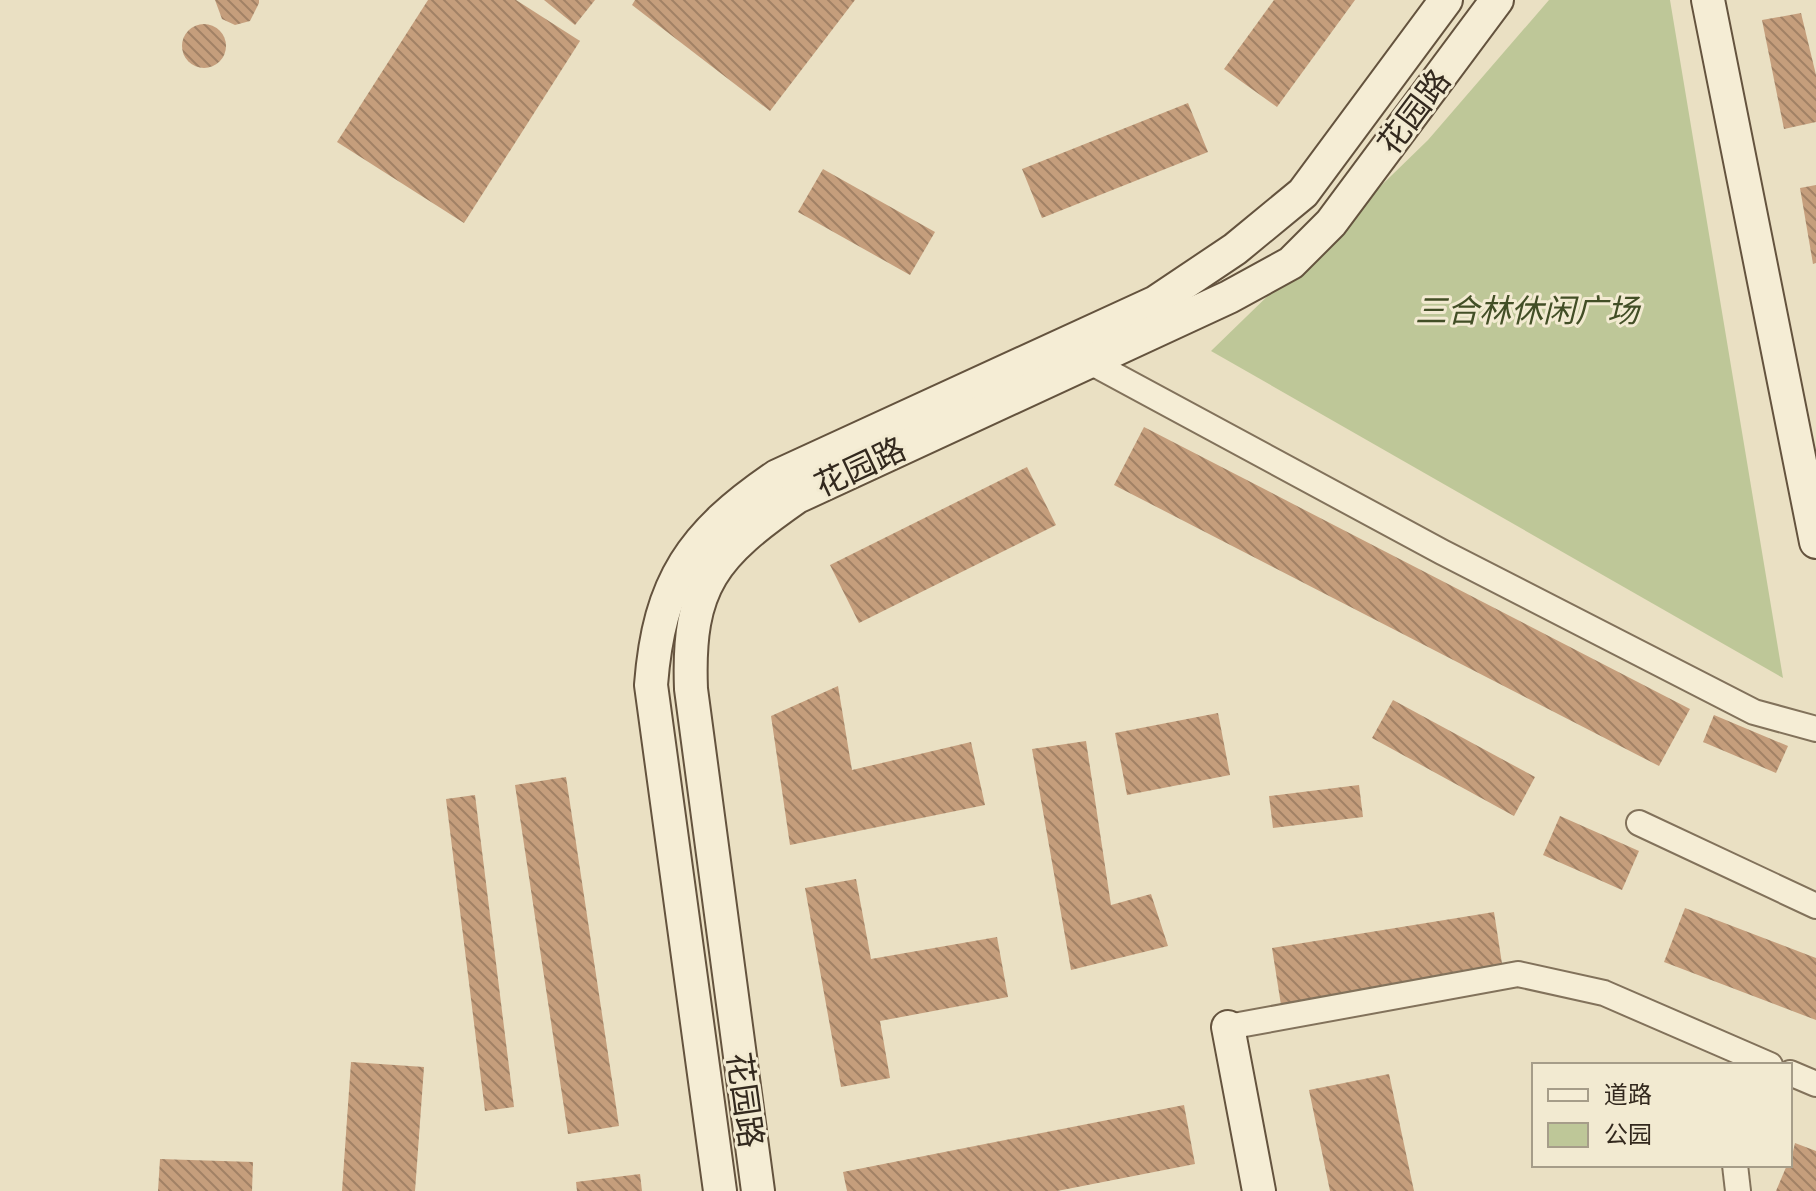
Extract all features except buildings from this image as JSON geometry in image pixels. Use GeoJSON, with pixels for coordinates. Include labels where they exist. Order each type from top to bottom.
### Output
{"type":"FeatureCollection","features":[{"type":"Feature","properties":{"kind":"main road","name":"花园路"},"geometry":{"type":"LineString","coordinates":[[720,1191],[651,685],[654,648],[665,605],[681,568],[703,535],[730,508],[777,476],[1156,302],[1235,249],[1303,193],[1446,0]]}},
{"type":"Feature","properties":{"kind":"main road","name":"花园路"},"geometry":{"type":"LineString","coordinates":[[758,1191],[691,689],[693,616],[709,575],[757,525],[797,497],[1229,297],[1291,263],[1331,223],[1497,0]]}},
{"type":"Feature","properties":{"kind":"main road"},"geometry":{"type":"LineString","coordinates":[[1708,0],[1816,542]]}},
{"type":"Feature","properties":{"kind":"main road"},"geometry":{"type":"LineString","coordinates":[[1228,1027],[1259,1191]]}},
{"type":"Feature","properties":{"kind":"street"},"geometry":{"type":"LineString","coordinates":[[1061,346],[1442,552],[1754,712],[1816,729]]}},
{"type":"Feature","properties":{"kind":"street"},"geometry":{"type":"LineString","coordinates":[[1639,823],[1816,906]]}},
{"type":"Feature","properties":{"kind":"street"},"geometry":{"type":"LineString","coordinates":[[1228,1027],[1518,974],[1604,993],[1719,1054],[1761,1063]]}},
{"type":"Feature","properties":{"kind":"street"},"geometry":{"type":"LineString","coordinates":[[1792,1074],[1816,1084]]}},
{"type":"Feature","properties":{"kind":"street"},"geometry":{"type":"LineString","coordinates":[[1735,1167],[1738,1191]]}},
{"type":"Feature","properties":{"kind":"green space","name":"三合林休闲广场"},"geometry":{"type":"Polygon","coordinates":[[[1549,0],[1670,0],[1783,678],[1211,351],[1428,140],[1549,0]]]}}]}
